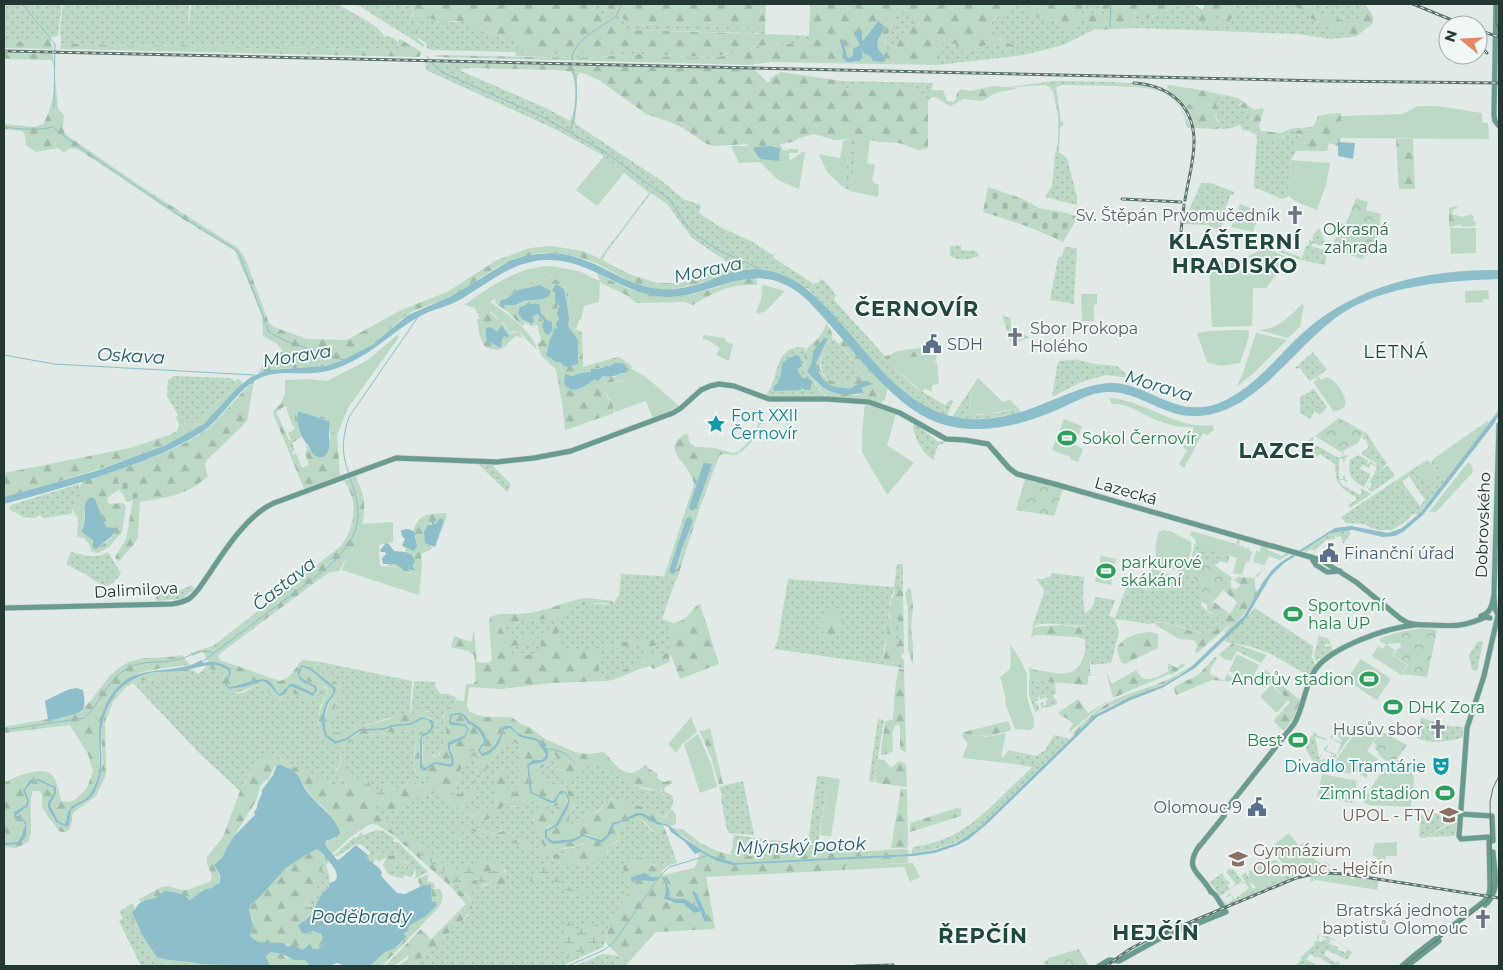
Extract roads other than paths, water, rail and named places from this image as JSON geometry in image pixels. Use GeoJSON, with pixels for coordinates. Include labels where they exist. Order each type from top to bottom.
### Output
{"type":"FeatureCollection","features":[{"type":"Feature","properties":{"kind":"main road"},"geometry":{"type":"LineString","coordinates":[[1496,4],[1494,118],[1499,126]]}},
{"type":"Feature","properties":{"kind":"main road","name":"Dalimilova"},"geometry":{"type":"LineString","coordinates":[[4,608],[180,603],[189,599],[195,593],[238,535],[268,505],[396,458],[497,462],[566,452],[666,416],[681,408],[701,390],[719,384],[734,386],[769,399],[827,398],[875,403],[900,413],[938,436]]}},
{"type":"Feature","properties":{"kind":"main road","name":"Dobrovského"},"geometry":{"type":"LineString","coordinates":[[1492,610],[1499,425]]}},
{"type":"Feature","properties":{"kind":"main road","name":"Lazecká"},"geometry":{"type":"LineString","coordinates":[[938,436],[949,440],[965,440],[990,445],[1009,468],[1022,476],[1301,553],[1340,571],[1396,616]]}},
{"type":"Feature","properties":{"kind":"main road"},"geometry":{"type":"LineString","coordinates":[[1099,966],[1108,960],[1120,960],[1150,943],[1226,912],[1192,866],[1191,860],[1206,836],[1296,721],[1309,681],[1322,661],[1334,652],[1401,627],[1462,625],[1486,617],[1492,618],[1498,613],[1492,610]]}},
{"type":"Feature","properties":{"kind":"main road"},"geometry":{"type":"LineString","coordinates":[[1402,966],[1482,904],[1492,890],[1489,837],[1459,838],[1467,728],[1484,676],[1494,632],[1492,610]]}},
{"type":"Feature","properties":{"kind":"main road"},"geometry":{"type":"LineString","coordinates":[[1443,625],[1465,622],[1492,610]]}},
{"type":"Feature","properties":{"kind":"main road"},"geometry":{"type":"LineString","coordinates":[[1396,616],[1407,623],[1420,625]]}},
{"type":"Feature","properties":{"kind":"main road"},"geometry":{"type":"LineString","coordinates":[[1396,616],[1401,627]]}},
{"type":"Feature","properties":{"kind":"main road"},"geometry":{"type":"LineString","coordinates":[[1388,631],[1397,623],[1396,616]]}},
{"type":"Feature","properties":{"kind":"main road"},"geometry":{"type":"LineString","coordinates":[[1223,816],[1260,768]]}},
{"type":"Feature","properties":{"kind":"main road"},"geometry":{"type":"LineString","coordinates":[[1407,966],[1488,903],[1492,890],[1489,816],[1460,814]]}},
{"type":"Feature","properties":{"kind":"water"},"geometry":{"type":"Polygon","coordinates":[[[878,21],[885,27],[877,44],[885,61],[873,61],[871,57],[863,53],[860,46],[863,57],[859,61],[847,62],[842,57],[843,51],[840,39],[843,40],[847,57],[850,58],[853,55],[853,49],[860,45],[854,34],[855,31],[862,31],[863,41],[878,21]]]}},
{"type":"Feature","properties":{"kind":"water"},"geometry":{"type":"Polygon","coordinates":[[[1338,142],[1355,143],[1353,159],[1338,156],[1338,142]]]}},
{"type":"Feature","properties":{"kind":"water"},"geometry":{"type":"Polygon","coordinates":[[[771,146],[780,148],[779,161],[760,159],[753,149],[755,147],[771,146]]]}},
{"type":"Feature","properties":{"kind":"water"},"geometry":{"type":"Polygon","coordinates":[[[552,253],[582,259],[646,287],[660,289],[685,288],[723,275],[750,269],[774,272],[786,276],[797,282],[818,299],[904,392],[928,408],[955,417],[987,419],[1024,411],[1080,389],[1113,383],[1128,385],[1180,405],[1194,407],[1209,406],[1226,400],[1248,386],[1295,340],[1326,315],[1372,291],[1396,282],[1447,272],[1499,270],[1499,279],[1424,285],[1386,294],[1351,308],[1331,321],[1259,389],[1239,403],[1218,412],[1195,416],[1183,415],[1129,395],[1118,392],[1106,392],[1088,396],[1044,415],[1014,425],[998,428],[967,429],[936,422],[921,415],[907,405],[879,380],[810,303],[796,291],[779,282],[747,279],[683,296],[666,297],[634,290],[577,265],[562,261],[534,261],[512,268],[458,301],[422,315],[369,352],[343,366],[314,373],[272,374],[256,380],[248,385],[216,420],[202,432],[174,448],[130,466],[85,481],[4,504],[4,497],[96,471],[166,445],[204,424],[237,388],[251,377],[268,370],[326,366],[341,361],[372,345],[408,315],[452,296],[509,261],[528,255],[552,253]]]}},
{"type":"Feature","properties":{"kind":"water"},"geometry":{"type":"Polygon","coordinates":[[[556,284],[564,289],[568,326],[578,340],[578,364],[567,367],[546,355],[550,339],[554,333],[552,330],[549,335],[545,333],[542,326],[544,321],[537,314],[532,317],[534,320],[532,324],[522,319],[518,313],[520,307],[532,304],[540,305],[542,316],[552,322],[552,329],[557,330],[556,323],[559,319],[557,313],[559,306],[555,300],[555,292],[552,291],[556,284]]]}},
{"type":"Feature","properties":{"kind":"water"},"geometry":{"type":"Polygon","coordinates":[[[540,285],[551,291],[549,296],[515,305],[501,305],[500,303],[501,300],[506,299],[518,290],[540,285]]]}},
{"type":"Feature","properties":{"kind":"water"},"geometry":{"type":"Polygon","coordinates":[[[502,326],[509,336],[502,338],[501,347],[499,347],[488,341],[486,328],[490,327],[497,331],[502,326]]]}},
{"type":"Feature","properties":{"kind":"water"},"geometry":{"type":"Polygon","coordinates":[[[824,338],[828,339],[816,363],[818,371],[823,378],[833,386],[849,389],[863,382],[869,382],[872,384],[861,388],[864,393],[838,394],[832,392],[820,384],[807,371],[811,365],[813,351],[824,338]]]}},
{"type":"Feature","properties":{"kind":"water"},"geometry":{"type":"Polygon","coordinates":[[[796,355],[800,357],[802,366],[797,369],[802,378],[812,381],[810,390],[802,388],[803,380],[801,390],[774,391],[773,388],[778,383],[783,364],[789,358],[796,355]]]}},
{"type":"Feature","properties":{"kind":"water"},"geometry":{"type":"Polygon","coordinates":[[[615,363],[624,364],[624,367],[627,368],[626,373],[620,373],[611,377],[603,376],[598,381],[594,380],[575,390],[568,388],[564,384],[565,374],[572,376],[591,372],[591,369],[603,368],[615,363]]]}},
{"type":"Feature","properties":{"kind":"water"},"geometry":{"type":"Polygon","coordinates":[[[1499,410],[1499,415],[1493,425],[1423,515],[1403,532],[1395,536],[1383,537],[1353,530],[1330,533],[1283,564],[1271,576],[1240,625],[1195,668],[1162,688],[1131,700],[1097,717],[969,839],[935,853],[913,856],[733,865],[717,861],[701,852],[695,854],[684,841],[671,832],[668,826],[657,824],[640,815],[614,825],[609,836],[602,843],[583,836],[573,842],[552,844],[545,838],[545,830],[556,824],[568,801],[564,793],[559,795],[555,803],[551,803],[530,793],[527,765],[533,760],[542,760],[546,755],[537,741],[520,737],[510,728],[503,730],[501,739],[494,750],[482,756],[478,750],[484,741],[480,732],[467,723],[463,716],[455,715],[452,716],[451,722],[465,724],[469,729],[465,738],[450,745],[454,759],[453,765],[450,767],[435,764],[424,771],[420,768],[420,741],[422,734],[431,728],[428,720],[422,719],[411,725],[391,727],[384,730],[360,731],[347,740],[335,744],[325,736],[322,724],[324,707],[332,695],[333,689],[309,669],[302,667],[299,675],[316,686],[317,690],[313,696],[290,686],[285,694],[280,696],[262,681],[244,687],[228,689],[225,684],[229,673],[228,670],[216,665],[180,671],[150,673],[127,683],[112,700],[106,711],[101,734],[101,771],[99,783],[93,794],[71,810],[69,825],[66,827],[56,822],[48,808],[48,802],[54,793],[54,788],[38,781],[32,782],[25,790],[29,801],[28,806],[16,815],[26,822],[25,838],[19,843],[4,845],[4,843],[17,842],[21,837],[25,825],[23,821],[15,819],[14,812],[26,805],[27,801],[23,790],[30,780],[39,779],[56,787],[56,793],[50,805],[58,821],[65,824],[70,808],[91,793],[97,780],[99,769],[101,718],[112,694],[124,681],[140,674],[186,666],[201,660],[203,663],[217,662],[230,668],[231,673],[227,684],[229,687],[265,679],[280,694],[290,684],[313,693],[314,687],[301,681],[297,673],[301,665],[310,667],[336,688],[325,713],[325,728],[327,735],[336,741],[346,738],[360,729],[384,728],[391,725],[410,723],[422,717],[432,720],[434,726],[430,733],[422,737],[422,764],[424,768],[435,762],[451,764],[448,743],[464,736],[467,729],[464,726],[451,725],[449,723],[450,715],[456,713],[464,714],[469,721],[483,731],[487,741],[480,750],[482,753],[493,747],[500,736],[502,728],[505,726],[511,726],[522,735],[538,739],[546,747],[548,756],[543,762],[529,766],[532,792],[552,801],[560,791],[564,791],[569,799],[568,808],[558,826],[547,831],[547,837],[553,841],[573,839],[582,834],[601,840],[607,835],[612,823],[636,813],[643,813],[658,822],[669,825],[682,837],[710,855],[735,863],[909,854],[935,850],[956,843],[978,829],[1095,715],[1130,697],[1161,686],[1192,666],[1244,616],[1263,582],[1281,562],[1335,528],[1351,526],[1388,533],[1402,528],[1421,512],[1499,410]]]}},
{"type":"Feature","properties":{"kind":"water"},"geometry":{"type":"Polygon","coordinates":[[[298,412],[329,421],[329,449],[323,457],[313,454],[303,438],[298,426],[298,412]]]}},
{"type":"Feature","properties":{"kind":"water"},"geometry":{"type":"Polygon","coordinates":[[[703,464],[712,464],[698,504],[693,511],[689,507],[703,464]]]}},
{"type":"Feature","properties":{"kind":"water"},"geometry":{"type":"Polygon","coordinates":[[[90,497],[95,499],[106,527],[115,528],[116,530],[112,536],[96,549],[93,548],[93,540],[82,532],[85,522],[85,505],[90,497]]]}},
{"type":"Feature","properties":{"kind":"water"},"geometry":{"type":"Polygon","coordinates":[[[690,517],[693,521],[682,548],[675,573],[672,574],[669,571],[686,519],[690,517]]]}},
{"type":"Feature","properties":{"kind":"water"},"geometry":{"type":"Polygon","coordinates":[[[435,518],[434,524],[441,518],[443,523],[435,547],[425,543],[424,532],[428,525],[432,525],[430,519],[435,518]]]}},
{"type":"Feature","properties":{"kind":"water"},"geometry":{"type":"Polygon","coordinates":[[[408,529],[416,534],[417,546],[414,551],[402,545],[405,539],[402,536],[401,530],[408,529]]]}},
{"type":"Feature","properties":{"kind":"water"},"geometry":{"type":"Polygon","coordinates":[[[386,543],[394,551],[412,555],[415,562],[412,565],[415,570],[403,569],[396,564],[383,564],[382,558],[386,554],[380,550],[386,543]]]}},
{"type":"Feature","properties":{"kind":"water"},"geometry":{"type":"Polygon","coordinates":[[[76,688],[83,690],[84,707],[82,710],[49,721],[45,701],[67,690],[76,688]]]}},
{"type":"Feature","properties":{"kind":"water","name":"Poděbrady"},"geometry":{"type":"Polygon","coordinates":[[[277,765],[294,771],[309,794],[329,814],[340,832],[338,836],[326,841],[325,845],[337,860],[356,845],[368,855],[367,858],[382,872],[381,876],[397,893],[405,894],[424,885],[431,885],[432,902],[436,902],[437,905],[425,917],[410,925],[407,932],[404,933],[406,937],[394,949],[385,952],[370,966],[346,966],[337,963],[329,966],[310,966],[305,960],[294,960],[282,954],[270,952],[266,957],[270,966],[199,964],[157,957],[144,938],[132,912],[140,903],[165,891],[183,894],[190,900],[205,889],[212,888],[220,883],[220,875],[214,865],[222,858],[234,836],[255,815],[254,812],[262,790],[273,775],[277,765]],[[317,849],[286,868],[259,898],[251,904],[249,909],[253,925],[250,934],[252,938],[259,942],[284,943],[287,946],[295,946],[303,950],[310,944],[313,949],[318,949],[324,943],[321,934],[313,931],[307,934],[302,933],[298,925],[310,915],[321,895],[329,887],[329,884],[336,880],[334,867],[326,860],[324,854],[317,849]]]}},
{"type":"Feature","properties":{"kind":"water"},"geometry":{"type":"Polygon","coordinates":[[[645,873],[652,877],[661,877],[654,881],[636,880],[632,883],[631,877],[645,873]]]}},
{"type":"Feature","properties":{"kind":"water"},"geometry":{"type":"Polygon","coordinates":[[[661,877],[665,877],[670,893],[669,897],[685,899],[699,908],[692,892],[694,891],[708,919],[706,921],[701,911],[694,913],[683,903],[675,903],[664,899],[666,887],[661,877]]]}},
{"type":"Feature","properties":{"kind":"waterway"},"geometry":{"type":"LineString","coordinates":[[22,4],[55,44],[54,108]]}},
{"type":"Feature","properties":{"kind":"waterway"},"geometry":{"type":"LineString","coordinates":[[616,16],[622,4]]}},
{"type":"Feature","properties":{"kind":"waterway"},"geometry":{"type":"LineString","coordinates":[[1110,27],[1111,4]]}},
{"type":"Feature","properties":{"kind":"waterway"},"geometry":{"type":"LineString","coordinates":[[572,60],[577,46],[588,35],[615,17]]}},
{"type":"Feature","properties":{"kind":"waterway","name":"Morava"},"geometry":{"type":"LineString","coordinates":[[427,56],[435,67],[444,73],[541,116],[605,152],[669,199],[685,223],[696,235],[718,250],[754,266],[756,269]]}},
{"type":"Feature","properties":{"kind":"waterway"},"geometry":{"type":"LineString","coordinates":[[570,131],[576,98],[576,81],[572,66]]}},
{"type":"Feature","properties":{"kind":"waterway","name":"Morava"},"geometry":{"type":"LineString","coordinates":[[4,127],[22,129],[53,127],[76,145],[179,215],[233,248],[239,254],[269,332],[288,342],[344,360]]}},
{"type":"Feature","properties":{"kind":"waterway","name":"Častava"},"geometry":{"type":"LineString","coordinates":[[349,474],[343,446],[349,417],[418,317]]}},
{"type":"Feature","properties":{"kind":"waterway","name":"Oskava"},"geometry":{"type":"LineString","coordinates":[[4,355],[54,364],[254,375]]}},
{"type":"Feature","properties":{"kind":"waterway","name":"Častava"},"geometry":{"type":"LineString","coordinates":[[202,662],[326,569],[346,548],[356,528],[358,517],[358,506],[350,478]]}},
{"type":"Feature","properties":{"kind":"waterway","name":"Častava"},"geometry":{"type":"LineString","coordinates":[[4,730],[84,718],[113,680],[128,668],[143,663],[181,659],[204,651],[213,653]]}},
{"type":"Feature","properties":{"kind":"waterway"},"geometry":{"type":"LineString","coordinates":[[546,749],[562,752],[575,763]]}},
{"type":"Feature","properties":{"kind":"waterway"},"geometry":{"type":"LineString","coordinates":[[660,876],[669,867],[706,856]]}},
{"type":"Feature","properties":{"kind":"waterway"},"geometry":{"type":"LineString","coordinates":[[568,966],[604,950],[614,942],[658,879]]}},
{"type":"Feature","properties":{"kind":"tram line"},"geometry":{"type":"LineString","coordinates":[[1496,4],[1496,24],[1499,30]]}},
{"type":"Feature","properties":{"kind":"tram line"},"geometry":{"type":"LineString","coordinates":[[1404,966],[1485,903],[1491,895],[1490,802],[1493,788],[1499,776]]}},
{"type":"Feature","properties":{"kind":"railway"},"geometry":{"type":"LineString","coordinates":[[1413,4],[1440,15]]}},
{"type":"Feature","properties":{"kind":"railway"},"geometry":{"type":"LineString","coordinates":[[1488,33],[1499,37]]}},
{"type":"Feature","properties":{"kind":"railway"},"geometry":{"type":"LineString","coordinates":[[4,51],[1323,81],[1499,83]]}},
{"type":"Feature","properties":{"kind":"railway"},"geometry":{"type":"LineString","coordinates":[[1134,83],[1167,92],[1176,98],[1188,115],[1192,126],[1194,146],[1185,200]]}},
{"type":"Feature","properties":{"kind":"railway"},"geometry":{"type":"LineString","coordinates":[[1122,199],[1181,202]]}},
{"type":"Feature","properties":{"kind":"railway"},"geometry":{"type":"LineString","coordinates":[[1181,231],[1184,205]]}},
{"type":"Feature","properties":{"kind":"railway"},"geometry":{"type":"LineString","coordinates":[[1106,966],[1145,941],[1291,880],[1311,874],[1345,874],[1499,898]]}},
{"type":"Feature","properties":{"kind":"railway"},"geometry":{"type":"LineString","coordinates":[[856,966],[893,965]]}},
{"type":"Feature","properties":{"kind":"place","name":"Sv. Štěpán Prvomučedník"},"geometry":{"type":"Point","coordinates":[1295,215]}},
{"type":"Feature","properties":{"kind":"place","name":"Sbor Prokopa Holého"},"geometry":{"type":"Point","coordinates":[1015,337]}},
{"type":"Feature","properties":{"kind":"place","name":"SDH"},"geometry":{"type":"Point","coordinates":[932,344]}},
{"type":"Feature","properties":{"kind":"place","name":"Fort XXII Černovír"},"geometry":{"type":"Point","coordinates":[716,424]}},
{"type":"Feature","properties":{"kind":"place","name":"Sokol Černovír"},"geometry":{"type":"Point","coordinates":[1067,438]}},
{"type":"Feature","properties":{"kind":"place","name":"Finanční úřad"},"geometry":{"type":"Point","coordinates":[1329,553]}},
{"type":"Feature","properties":{"kind":"place","name":"parkurové skákání"},"geometry":{"type":"Point","coordinates":[1106,571]}},
{"type":"Feature","properties":{"kind":"place","name":"Sportovní hala UP"},"geometry":{"type":"Point","coordinates":[1293,614]}},
{"type":"Feature","properties":{"kind":"place","name":"Andrův stadion"},"geometry":{"type":"Point","coordinates":[1369,679]}},
{"type":"Feature","properties":{"kind":"place","name":"DHK Zora"},"geometry":{"type":"Point","coordinates":[1393,707]}},
{"type":"Feature","properties":{"kind":"place","name":"Husův sbor"},"geometry":{"type":"Point","coordinates":[1438,729]}},
{"type":"Feature","properties":{"kind":"place","name":"Best"},"geometry":{"type":"Point","coordinates":[1298,740]}},
{"type":"Feature","properties":{"kind":"place","name":"Divadlo Tramtárie"},"geometry":{"type":"Point","coordinates":[1441,766]}},
{"type":"Feature","properties":{"kind":"place","name":"Zimní stadion"},"geometry":{"type":"Point","coordinates":[1445,793]}},
{"type":"Feature","properties":{"kind":"place","name":"Olomouc 9"},"geometry":{"type":"Point","coordinates":[1257,807]}},
{"type":"Feature","properties":{"kind":"place","name":"UPOL - FTV"},"geometry":{"type":"Point","coordinates":[1449,815]}},
{"type":"Feature","properties":{"kind":"place","name":"Gymnázium Olomouc - Hejčín"},"geometry":{"type":"Point","coordinates":[1238,859]}},
{"type":"Feature","properties":{"kind":"place","name":"Bratrská jednota baptistů Olomouc"},"geometry":{"type":"Point","coordinates":[1483,919]}},
{"type":"Feature","properties":{"kind":"district","name":"KLÁŠTERNÍ HRADISKO"},"geometry":{"type":"Point","coordinates":[1235,253]}},
{"type":"Feature","properties":{"kind":"district","name":"ČERNOVÍR"},"geometry":{"type":"Point","coordinates":[917,308]}},
{"type":"Feature","properties":{"kind":"district","name":"LETNÁ"},"geometry":{"type":"Point","coordinates":[1396,352]}},
{"type":"Feature","properties":{"kind":"district","name":"LAZCE"},"geometry":{"type":"Point","coordinates":[1277,450]}},
{"type":"Feature","properties":{"kind":"district","name":"HEJČÍN"},"geometry":{"type":"Point","coordinates":[1156,932]}},
{"type":"Feature","properties":{"kind":"district","name":"ŘEPČÍN"},"geometry":{"type":"Point","coordinates":[983,935]}},
{"type":"Feature","properties":{"kind":"park label","name":"Okrasná zahrada"},"geometry":{"type":"Point","coordinates":[1356,238]}},
{"type":"Feature","properties":{"kind":"water label","name":"Mlýnský potok"},"geometry":{"type":"Point","coordinates":[801,846]}}]}
